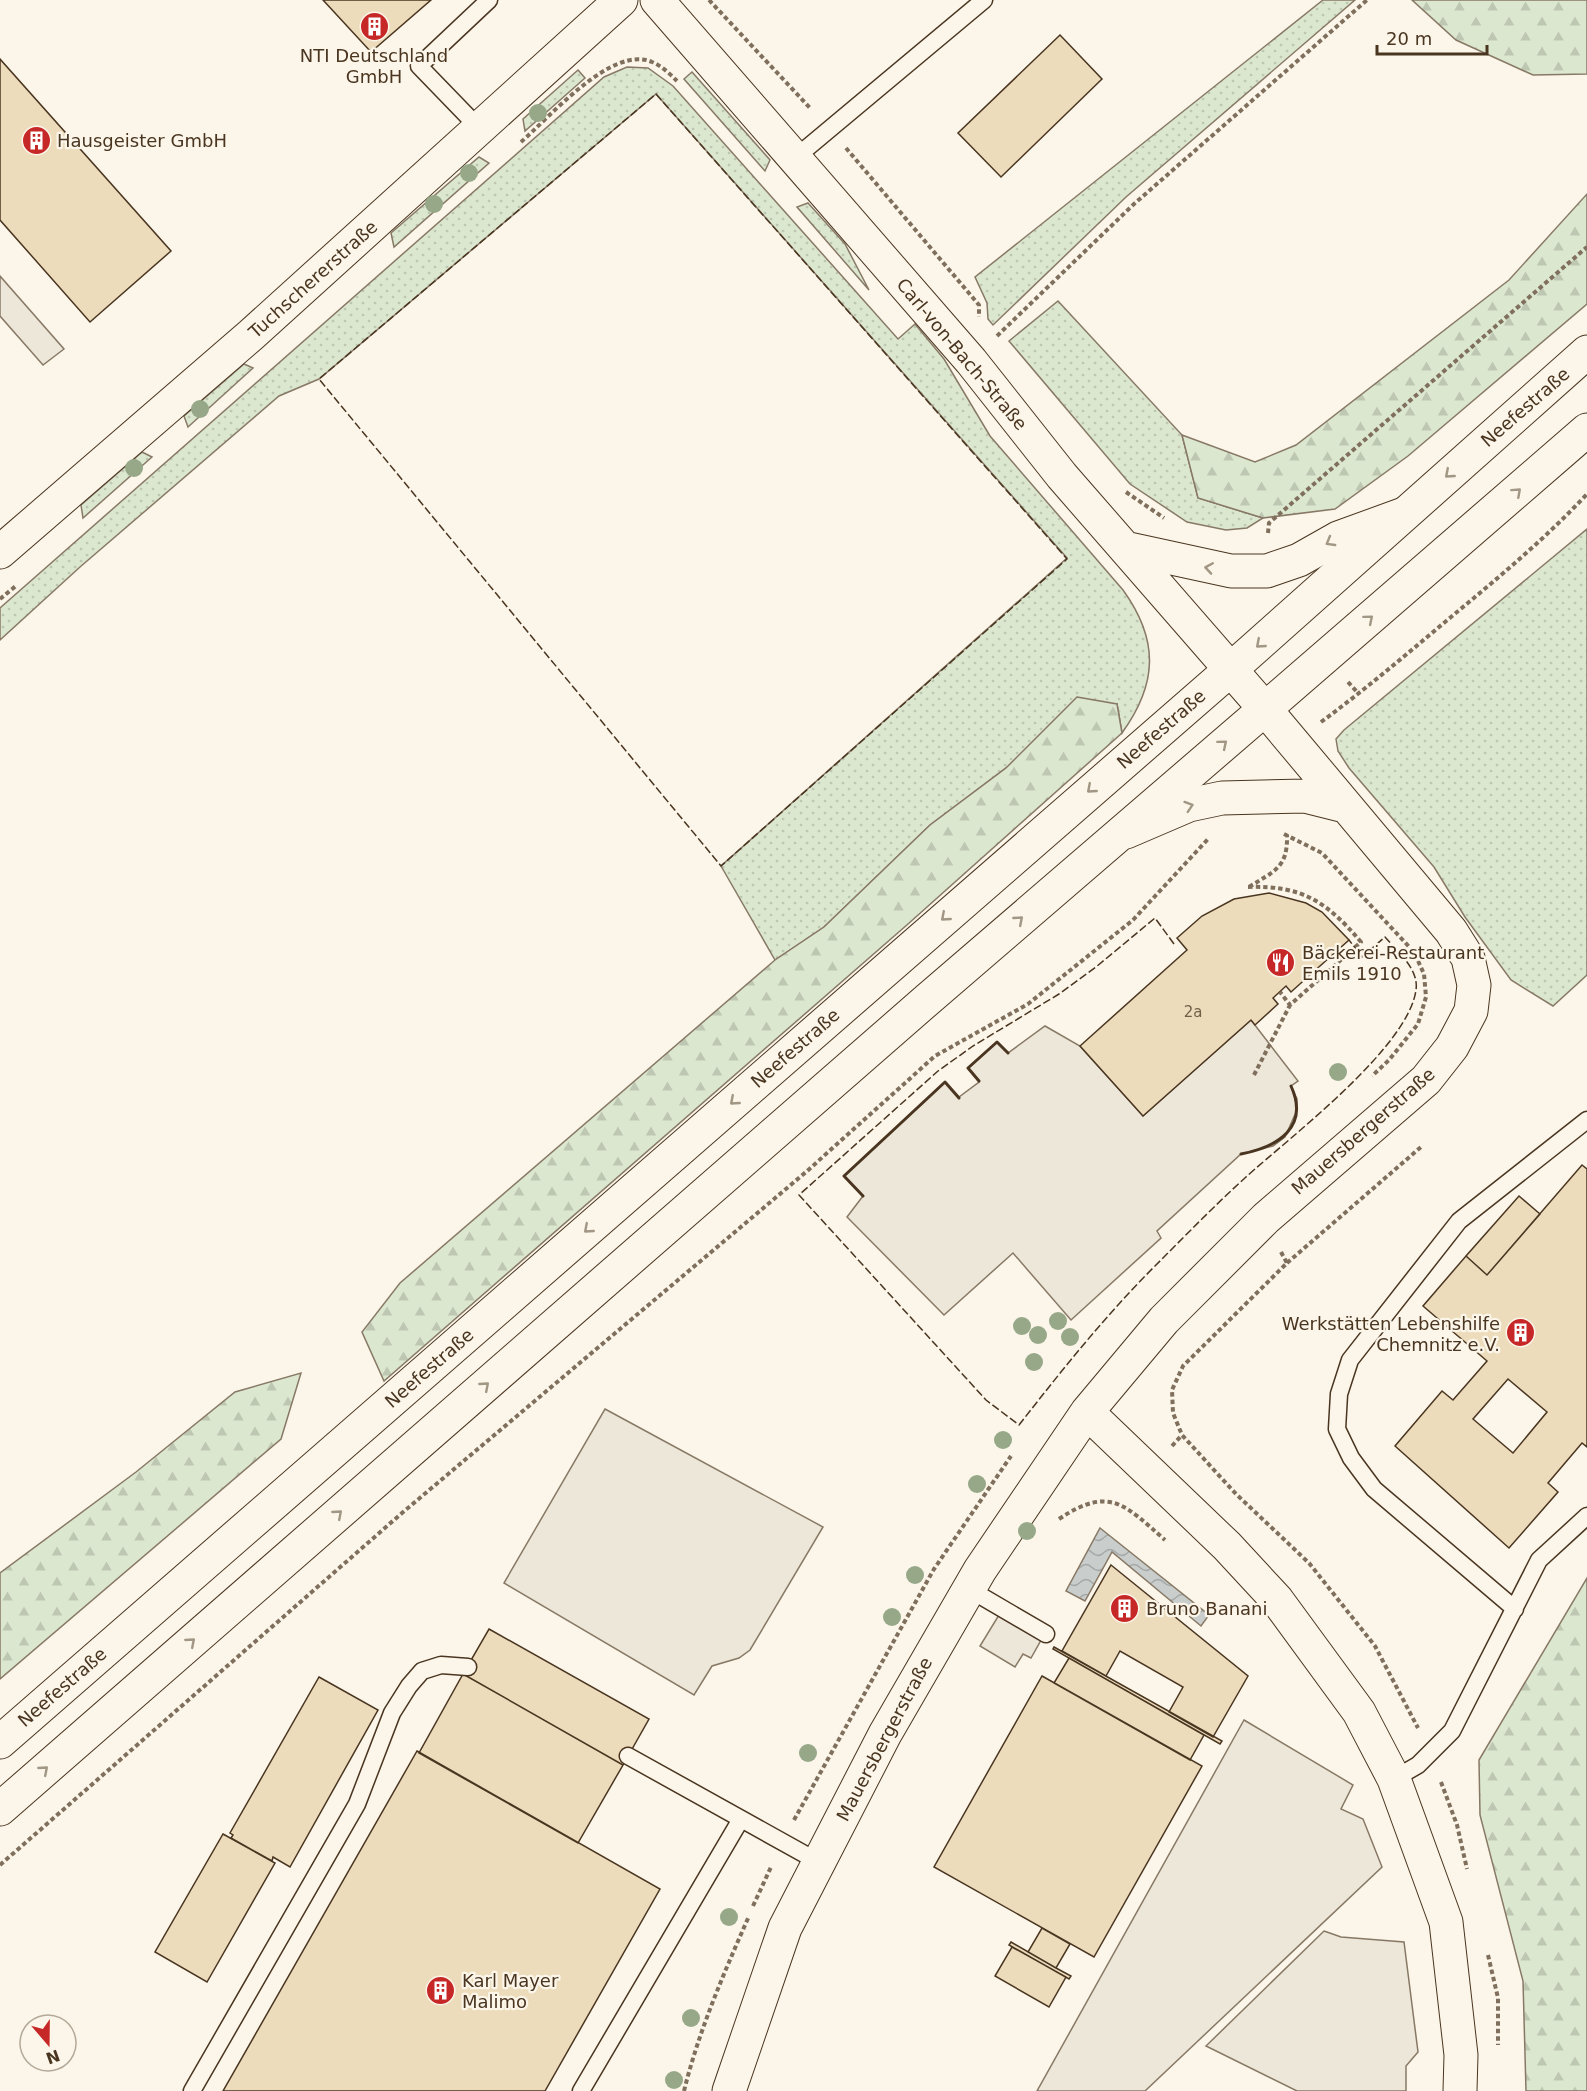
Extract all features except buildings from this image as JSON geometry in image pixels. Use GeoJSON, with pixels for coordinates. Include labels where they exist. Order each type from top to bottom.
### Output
{"type":"FeatureCollection","features":[{"type":"Feature","properties":{"kind":"main road","name":"Tuchschererstraße"},"geometry":{"type":"LineString","coordinates":[[0,552],[251,335],[621,0]]}},
{"type":"Feature","properties":{"kind":"main road","name":"Carl-von-Bach-Straße"},"geometry":{"type":"LineString","coordinates":[[657,0],[971,361],[1062,476],[1265,709]]}},
{"type":"Feature","properties":{"kind":"main road","name":"Neefestraße"},"geometry":{"type":"LineString","coordinates":[[0,1742],[1230,670],[1587,352]]}},
{"type":"Feature","properties":{"kind":"main road"},"geometry":{"type":"LineString","coordinates":[[0,1809],[1115,837],[1587,429]]}},
{"type":"Feature","properties":{"kind":"main road"},"geometry":{"type":"LineString","coordinates":[[1125,548],[1221,570],[1267,571],[1299,560],[1338,538],[1404,514]]}},
{"type":"Feature","properties":{"kind":"main road","name":"Mauersbergerstraße"},"geometry":{"type":"LineString","coordinates":[[729,2091],[785,1928],[817,1861],[885,1734],[969,1588],[1087,1412],[1164,1320],[1266,1218],[1426,1080],[1452,1047],[1471,1011],[1474,985],[1468,958],[1451,931],[1265,709]]}},
{"type":"Feature","properties":{"kind":"main road"},"geometry":{"type":"LineString","coordinates":[[1115,837],[1189,805],[1222,798],[1305,796],[1345,806]]}},
{"type":"Feature","properties":{"kind":"main road"},"geometry":{"type":"LineString","coordinates":[[1087,1412],[1227,1546],[1276,1600],[1359,1712],[1399,1797],[1446,1922],[1461,2055],[1460,2091]]}},
{"type":"Feature","properties":{"kind":"lane"},"geometry":{"type":"LineString","coordinates":[[479,128],[419,66],[489,0]]}},
{"type":"Feature","properties":{"kind":"lane"},"geometry":{"type":"LineString","coordinates":[[795,158],[984,0]]}},
{"type":"Feature","properties":{"kind":"lane"},"geometry":{"type":"LineString","coordinates":[[1515,1609],[1374,1489],[1351,1458],[1338,1429],[1339,1394],[1350,1360],[1459,1221],[1587,1120]]}},
{"type":"Feature","properties":{"kind":"lane"},"geometry":{"type":"LineString","coordinates":[[1399,1797],[1418,1765],[1452,1731],[1539,1560],[1587,1516]]}},
{"type":"Feature","properties":{"kind":"lane"},"geometry":{"type":"LineString","coordinates":[[969,1588],[1046,1634]]}},
{"type":"Feature","properties":{"kind":"lane"},"geometry":{"type":"LineString","coordinates":[[192,2091],[357,1804],[392,1713],[409,1686],[422,1671],[441,1665],[468,1667]]}},
{"type":"Feature","properties":{"kind":"lane"},"geometry":{"type":"LineString","coordinates":[[628,1756],[817,1861]]}},
{"type":"Feature","properties":{"kind":"lane"},"geometry":{"type":"LineString","coordinates":[[581,2091],[741,1819]]}},
{"type":"Feature","properties":{"kind":"path"},"geometry":{"type":"LineString","coordinates":[[709,0],[830,130],[979,305],[979,320]]}},
{"type":"Feature","properties":{"kind":"path"},"geometry":{"type":"LineString","coordinates":[[971,361],[1134,204],[1367,0]]}},
{"type":"Feature","properties":{"kind":"path"},"geometry":{"type":"LineString","coordinates":[[520,143],[601,72],[619,62],[640,59],[651,61],[685,90]]}},
{"type":"Feature","properties":{"kind":"path"},"geometry":{"type":"LineString","coordinates":[[1267,571],[1269,523],[1587,247]]}},
{"type":"Feature","properties":{"kind":"path"},"geometry":{"type":"LineString","coordinates":[[1124,490],[1168,520]]}},
{"type":"Feature","properties":{"kind":"path"},"geometry":{"type":"LineString","coordinates":[[1359,694],[1557,526],[1587,494]]}},
{"type":"Feature","properties":{"kind":"path"},"geometry":{"type":"LineString","coordinates":[[0,599],[18,584]]}},
{"type":"Feature","properties":{"kind":"path"},"geometry":{"type":"LineString","coordinates":[[0,1865],[402,1513],[806,1172],[935,1056],[1028,1004],[1133,920],[1216,829]]}},
{"type":"Feature","properties":{"kind":"path"},"geometry":{"type":"LineString","coordinates":[[1278,832],[1322,853],[1414,952],[1424,974],[1426,997],[1418,1024],[1389,1060],[1364,1084]]}},
{"type":"Feature","properties":{"kind":"path"},"geometry":{"type":"LineString","coordinates":[[1254,1075],[1290,1005],[1361,942],[1331,912],[1308,896],[1273,886],[1248,887],[1279,868],[1288,853],[1287,835]]}},
{"type":"Feature","properties":{"kind":"path"},"geometry":{"type":"LineString","coordinates":[[1280,993],[1290,1005]]}},
{"type":"Feature","properties":{"kind":"path"},"geometry":{"type":"LineString","coordinates":[[1287,1263],[1421,1148]]}},
{"type":"Feature","properties":{"kind":"path"},"geometry":{"type":"LineString","coordinates":[[1057,1520],[1078,1506],[1102,1501],[1123,1504],[1172,1546]]}},
{"type":"Feature","properties":{"kind":"green space"},"geometry":{"type":"Polygon","coordinates":[[[1323,0],[1355,0],[1126,197],[993,325],[988,319],[987,303],[975,277],[1323,0]]]}},
{"type":"Feature","properties":{"kind":"green space"},"geometry":{"type":"Polygon","coordinates":[[[1412,0],[1587,0],[1587,74],[1533,75],[1456,40],[1412,0]]]}},
{"type":"Feature","properties":{"kind":"green space"},"geometry":{"type":"Polygon","coordinates":[[[627,67],[648,68],[673,86],[898,339],[915,324],[944,359],[990,436],[1123,590],[1135,608],[1148,644],[1150,661],[1148,679],[1134,715],[1122,733],[1117,704],[1006,768],[930,825],[824,927],[775,960],[721,866],[1067,558],[656,94],[319,379],[279,396],[80,567],[0,640],[0,608],[604,77],[627,67]]]}},
{"type":"Feature","properties":{"kind":"green space"},"geometry":{"type":"Polygon","coordinates":[[[578,70],[585,78],[525,131],[523,119],[578,70]]]}},
{"type":"Feature","properties":{"kind":"green space"},"geometry":{"type":"Polygon","coordinates":[[[692,72],[770,160],[765,171],[684,79],[692,72]]]}},
{"type":"Feature","properties":{"kind":"green space"},"geometry":{"type":"Polygon","coordinates":[[[479,157],[489,163],[394,247],[391,233],[479,157]]]}},
{"type":"Feature","properties":{"kind":"green space"},"geometry":{"type":"Polygon","coordinates":[[[1587,194],[1587,304],[1408,456],[1335,509],[1263,518],[1198,498],[1182,435],[1255,462],[1296,445],[1509,280],[1587,194]]]}},
{"type":"Feature","properties":{"kind":"green space"},"geometry":{"type":"Polygon","coordinates":[[[808,203],[845,244],[869,290],[797,207],[808,203]]]}},
{"type":"Feature","properties":{"kind":"green space"},"geometry":{"type":"Polygon","coordinates":[[[1058,301],[1182,435],[1198,498],[1263,518],[1247,528],[1226,530],[1187,522],[1130,484],[1009,341],[1058,301]]]}},
{"type":"Feature","properties":{"kind":"green space"},"geometry":{"type":"Polygon","coordinates":[[[244,364],[253,368],[188,427],[184,416],[244,364]]]}},
{"type":"Feature","properties":{"kind":"green space"},"geometry":{"type":"Polygon","coordinates":[[[142,452],[152,457],[83,518],[81,505],[142,452]]]}},
{"type":"Feature","properties":{"kind":"green space"},"geometry":{"type":"Polygon","coordinates":[[[1587,529],[1587,975],[1553,1006],[1511,980],[1465,917],[1434,867],[1349,768],[1338,751],[1336,739],[1587,529]]]}},
{"type":"Feature","properties":{"kind":"green space"},"geometry":{"type":"Polygon","coordinates":[[[1077,697],[1117,704],[1122,733],[908,924],[384,1381],[362,1332],[400,1283],[775,960],[824,927],[930,825],[1006,768],[1077,697]]]}},
{"type":"Feature","properties":{"kind":"green space"},"geometry":{"type":"Polygon","coordinates":[[[301,1373],[281,1439],[0,1679],[0,1573],[136,1472],[235,1392],[301,1373]]]}},
{"type":"Feature","properties":{"kind":"green space"},"geometry":{"type":"Polygon","coordinates":[[[1587,1578],[1587,2091],[1526,2091],[1523,1981],[1480,1815],[1479,1760],[1587,1578]]]}},
{"type":"Feature","properties":{"kind":"shaded area"},"geometry":{"type":"Polygon","coordinates":[[[0,276],[64,349],[43,365],[0,316],[0,276]]]}},
{"type":"Feature","properties":{"kind":"shaded area"},"geometry":{"type":"Polygon","coordinates":[[[1251,1020],[1298,1081],[1291,1086],[1297,1099],[1297,1110],[1285,1137],[1273,1146],[1241,1154],[1157,1231],[1161,1238],[1071,1320],[1013,1253],[944,1315],[847,1217],[863,1196],[844,1176],[945,1082],[959,1097],[979,1082],[968,1068],[997,1042],[1008,1053],[1045,1026],[1080,1046],[1143,1116],[1251,1020]]]}},
{"type":"Feature","properties":{"kind":"shaded area"},"geometry":{"type":"Polygon","coordinates":[[[605,1409],[823,1527],[750,1650],[739,1658],[712,1666],[694,1695],[504,1583],[605,1409]]]}},
{"type":"Feature","properties":{"kind":"shaded area"},"geometry":{"type":"Polygon","coordinates":[[[1002,1610],[1045,1633],[1031,1658],[1023,1654],[1015,1667],[980,1646],[1002,1610]]]}},
{"type":"Feature","properties":{"kind":"shaded area"},"geometry":{"type":"Polygon","coordinates":[[[1244,1720],[1353,1785],[1341,1809],[1363,1819],[1382,1867],[1145,2091],[1037,2091],[1244,1720]]]}},
{"type":"Feature","properties":{"kind":"shaded area"},"geometry":{"type":"Polygon","coordinates":[[[1324,1931],[1341,1937],[1404,1942],[1418,2052],[1406,2066],[1406,2091],[1297,2091],[1206,2046],[1324,1931]]]}},
{"type":"Feature","properties":{"kind":"water"},"geometry":{"type":"Polygon","coordinates":[[[1100,1528],[1209,1615],[1201,1626],[1112,1552],[1085,1601],[1066,1591],[1100,1528]]]}},
{"type":"Feature","properties":{"kind":"fence"},"geometry":{"type":"LineString","coordinates":[[656,94],[1067,559],[721,866],[319,379],[656,94]]}},
{"type":"Feature","properties":{"kind":"fence"},"geometry":{"type":"LineString","coordinates":[[1174,944],[1155,918],[1059,994],[973,1046],[938,1071],[799,1195],[986,1400],[1019,1425],[1084,1344],[1137,1285],[1234,1188],[1344,1090],[1392,1038],[1408,1013],[1416,990],[1411,968],[1385,937],[1362,957],[1349,940]]}},
{"type":"Feature","properties":{"kind":"wall"},"geometry":{"type":"LineString","coordinates":[[979,1081],[968,1068],[997,1042],[1008,1053]]}},
{"type":"Feature","properties":{"kind":"wall"},"geometry":{"type":"LineString","coordinates":[[863,1196],[844,1176],[945,1082],[959,1098]]}},
{"type":"Feature","properties":{"kind":"wall"},"geometry":{"type":"LineString","coordinates":[[1241,1154],[1267,1146],[1287,1133],[1296,1113],[1296,1101],[1291,1086]]}},
{"type":"Feature","properties":{"kind":"place","name":"NTI Deutschland GmbH"},"geometry":{"type":"Point","coordinates":[374,26]}},
{"type":"Feature","properties":{"kind":"place","name":"Hausgeister GmbH"},"geometry":{"type":"Point","coordinates":[36,140]}},
{"type":"Feature","properties":{"kind":"place","name":"Bäckerei-Restaurant Emils 1910"},"geometry":{"type":"Point","coordinates":[1281,962]}},
{"type":"Feature","properties":{"kind":"place","name":"Werkstätten Lebenshilfe Chemnitz e.V."},"geometry":{"type":"Point","coordinates":[1521,1333]}},
{"type":"Feature","properties":{"kind":"place","name":"Bruno Banani"},"geometry":{"type":"Point","coordinates":[1125,1608]}},
{"type":"Feature","properties":{"kind":"place","name":"Karl Mayer Malimo"},"geometry":{"type":"Point","coordinates":[441,1990]}}]}
